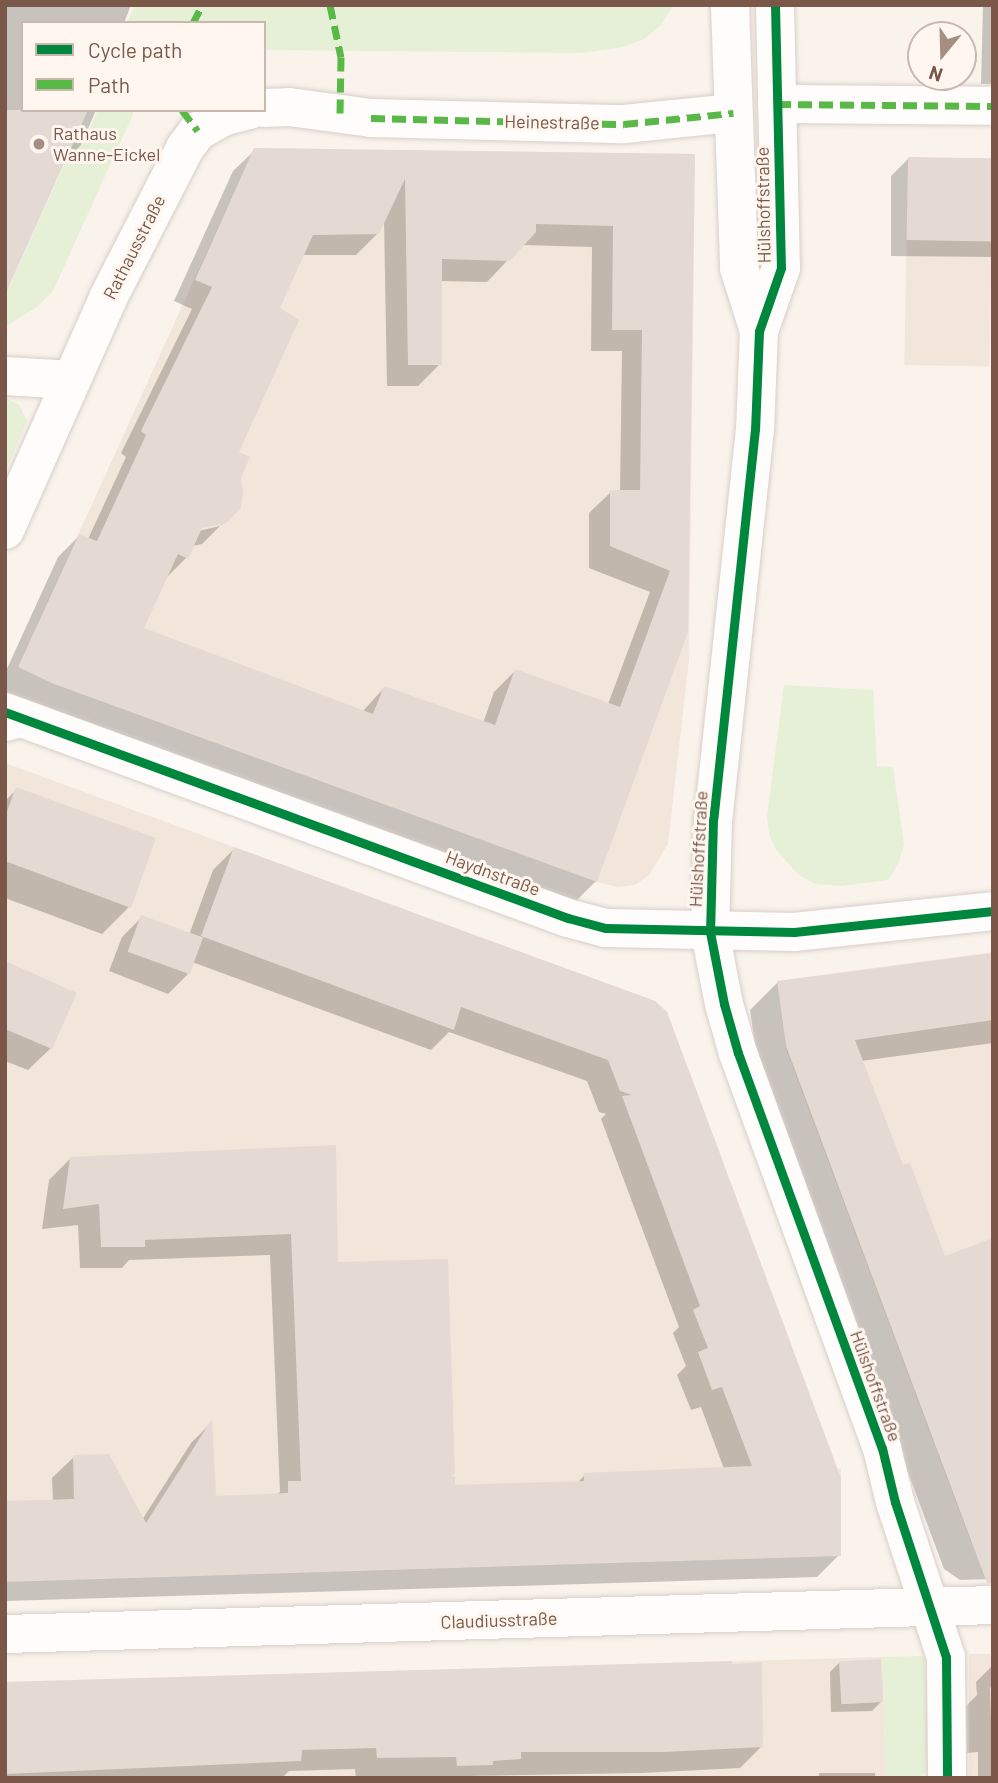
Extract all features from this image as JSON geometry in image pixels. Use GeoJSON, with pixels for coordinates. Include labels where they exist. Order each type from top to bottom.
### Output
{"type":"FeatureCollection","features":[{"type":"Feature","properties":{"kind":"street","name":"Hülshoffstraße"},"geometry":{"type":"LineString","coordinates":[[730,5],[739,268],[759,331]]}},
{"type":"Feature","properties":{"kind":"street","name":"Hülshoffstraße"},"geometry":{"type":"LineString","coordinates":[[775,5],[781,268],[759,331],[755,429],[713,819],[710,932],[737,1054],[882,1448],[946,1657],[947,1778]]}},
{"type":"Feature","properties":{"kind":"street"},"geometry":{"type":"LineString","coordinates":[[776,104],[993,106]]}},
{"type":"Feature","properties":{"kind":"street","name":"Heinestraße"},"geometry":{"type":"LineString","coordinates":[[266,108],[289,107],[371,118],[624,124],[733,113]]}},
{"type":"Feature","properties":{"kind":"street","name":"Rathausstraße"},"geometry":{"type":"LineString","coordinates":[[5,530],[109,296],[185,148],[198,131],[225,116],[241,112]]}},
{"type":"Feature","properties":{"kind":"street"},"geometry":{"type":"LineString","coordinates":[[5,376],[72,380]]}},
{"type":"Feature","properties":{"kind":"street","name":"Haydnstraße"},"geometry":{"type":"LineString","coordinates":[[11,717],[568,918],[606,928],[710,932],[821,930],[993,911]]}},
{"type":"Feature","properties":{"kind":"street","name":"Claudiusstraße"},"geometry":{"type":"LineString","coordinates":[[5,1634],[993,1605]]}},
{"type":"Feature","properties":{"kind":"shaded area"},"geometry":{"type":"Polygon","coordinates":[[[254,148],[695,154],[689,659],[668,844],[649,875],[635,885],[618,887],[597,882],[54,684],[18,667],[254,148]]]}},
{"type":"Feature","properties":{"kind":"shaded area"},"geometry":{"type":"Polygon","coordinates":[[[908,157],[993,158],[989,366],[904,365],[908,157]]]}},
{"type":"Feature","properties":{"kind":"shaded area"},"geometry":{"type":"Polygon","coordinates":[[[5,763],[655,1001],[667,1012],[837,1468],[841,1469],[841,1556],[5,1582],[5,763]]]}},
{"type":"Feature","properties":{"kind":"shaded area"},"geometry":{"type":"Polygon","coordinates":[[[993,952],[993,1554],[987,1554],[971,1542],[786,1049],[777,981],[993,952]]]}},
{"type":"Feature","properties":{"kind":"shaded area"},"geometry":{"type":"Polygon","coordinates":[[[969,1654],[993,1654],[993,1778],[969,1778],[969,1654]]]}},
{"type":"Feature","properties":{"kind":"shaded area"},"geometry":{"type":"Polygon","coordinates":[[[882,1657],[886,1778],[5,1778],[5,1682],[882,1657]]]}},
{"type":"Feature","properties":{"kind":"green space"},"geometry":{"type":"Polygon","coordinates":[[[135,5],[674,5],[660,26],[644,39],[624,47],[582,53],[266,50],[266,21],[128,21],[135,5]]]}},
{"type":"Feature","properties":{"kind":"green space"},"geometry":{"type":"Polygon","coordinates":[[[97,112],[134,112],[53,291],[37,307],[5,327],[5,284],[10,285],[74,143],[82,145],[97,112]]]}},
{"type":"Feature","properties":{"kind":"green space"},"geometry":{"type":"Polygon","coordinates":[[[5,398],[19,405],[27,421],[5,473],[5,398]]]}},
{"type":"Feature","properties":{"kind":"green space"},"geometry":{"type":"Polygon","coordinates":[[[784,685],[873,690],[877,766],[893,767],[904,845],[899,862],[888,880],[841,886],[816,884],[800,876],[776,850],[769,834],[767,817],[784,685]]]}},
{"type":"Feature","properties":{"kind":"green space"},"geometry":{"type":"Polygon","coordinates":[[[925,1656],[930,1767],[919,1778],[886,1778],[882,1657],[925,1656]]]}},
{"type":"Feature","properties":{"kind":"building","name":"Rathaus Wanne-Eickel"},"geometry":{"type":"Polygon","coordinates":[[[5,110],[87,112],[5,295],[5,110]]]}},
{"type":"Feature","properties":{"kind":"building"},"geometry":{"type":"Polygon","coordinates":[[[254,148],[695,154],[688,632],[597,882],[54,684],[18,667],[79,534],[97,541],[146,435],[141,431],[212,287],[195,280],[254,148]],[[405,179],[379,234],[313,235],[280,308],[299,320],[239,452],[250,457],[241,478],[241,508],[226,523],[202,528],[188,559],[178,554],[144,628],[373,714],[384,686],[495,725],[515,669],[620,707],[670,571],[610,546],[610,490],[640,490],[642,330],[612,330],[613,226],[536,224],[536,232],[510,261],[442,259],[442,365],[408,365],[405,179]]]}},
{"type":"Feature","properties":{"kind":"building"},"geometry":{"type":"Polygon","coordinates":[[[908,157],[993,158],[992,241],[907,240],[908,157]]]}},
{"type":"Feature","properties":{"kind":"building"},"geometry":{"type":"Polygon","coordinates":[[[16,787],[156,838],[131,908],[5,861],[5,817],[16,787]]]}},
{"type":"Feature","properties":{"kind":"building"},"geometry":{"type":"Polygon","coordinates":[[[234,847],[655,1001],[667,1012],[841,1478],[841,1556],[5,1582],[5,1501],[74,1499],[73,1455],[109,1454],[146,1523],[212,1419],[216,1496],[288,1493],[288,1481],[301,1481],[291,1234],[145,1240],[145,1247],[101,1247],[99,1204],[63,1209],[70,1157],[336,1145],[338,1262],[448,1259],[455,1474],[451,1475],[455,1477],[455,1485],[584,1481],[584,1473],[752,1466],[722,1387],[712,1390],[698,1352],[708,1348],[693,1310],[700,1306],[622,1096],[632,1095],[620,1091],[608,1060],[461,1007],[454,1030],[201,936],[234,847]]]}},
{"type":"Feature","properties":{"kind":"building"},"geometry":{"type":"Polygon","coordinates":[[[141,915],[203,938],[190,974],[128,952],[141,915]]]}},
{"type":"Feature","properties":{"kind":"building"},"geometry":{"type":"Polygon","coordinates":[[[993,953],[993,1020],[855,1040],[903,1165],[910,1163],[945,1256],[993,1238],[993,1583],[987,1583],[786,1046],[777,981],[993,953]]]}},
{"type":"Feature","properties":{"kind":"building"},"geometry":{"type":"Polygon","coordinates":[[[5,961],[77,993],[52,1049],[5,1029],[5,961]]]}},
{"type":"Feature","properties":{"kind":"building"},"geometry":{"type":"Polygon","coordinates":[[[881,1659],[883,1702],[841,1704],[839,1661],[881,1659]]]}},
{"type":"Feature","properties":{"kind":"building"},"geometry":{"type":"Polygon","coordinates":[[[732,1661],[732,1664],[762,1662],[763,1747],[664,1752],[521,1752],[521,1759],[493,1761],[493,1765],[457,1766],[456,1757],[377,1758],[376,1748],[302,1750],[301,1761],[5,1774],[5,1682],[732,1661]]]}},
{"type":"Feature","properties":{"kind":"marked path"},"geometry":{"type":"LineString","coordinates":[[194,21],[202,5]]}},
{"type":"Feature","properties":{"kind":"marked path"},"geometry":{"type":"LineString","coordinates":[[330,5],[341,57],[340,113]]}},
{"type":"Feature","properties":{"kind":"marked path"},"geometry":{"type":"LineString","coordinates":[[777,104],[993,106]]}},
{"type":"Feature","properties":{"kind":"marked path"},"geometry":{"type":"LineString","coordinates":[[184,112],[198,131]]}},
{"type":"Feature","properties":{"kind":"marked path"},"geometry":{"type":"LineString","coordinates":[[371,118],[624,124],[733,113]]}},
{"type":"Feature","properties":{"kind":"cycle path"},"geometry":{"type":"LineString","coordinates":[[775,5],[781,268],[759,331],[755,429],[713,819],[710,932],[724,1004],[738,1053],[882,1448],[895,1502],[946,1657],[947,1778]]}},
{"type":"Feature","properties":{"kind":"cycle path"},"geometry":{"type":"LineString","coordinates":[[5,712],[568,918],[606,928],[794,932],[993,911]]}},
{"type":"Feature","properties":{"kind":"place","name":"Rathaus Wanne-Eickel"},"geometry":{"type":"Point","coordinates":[39,144]}}]}
